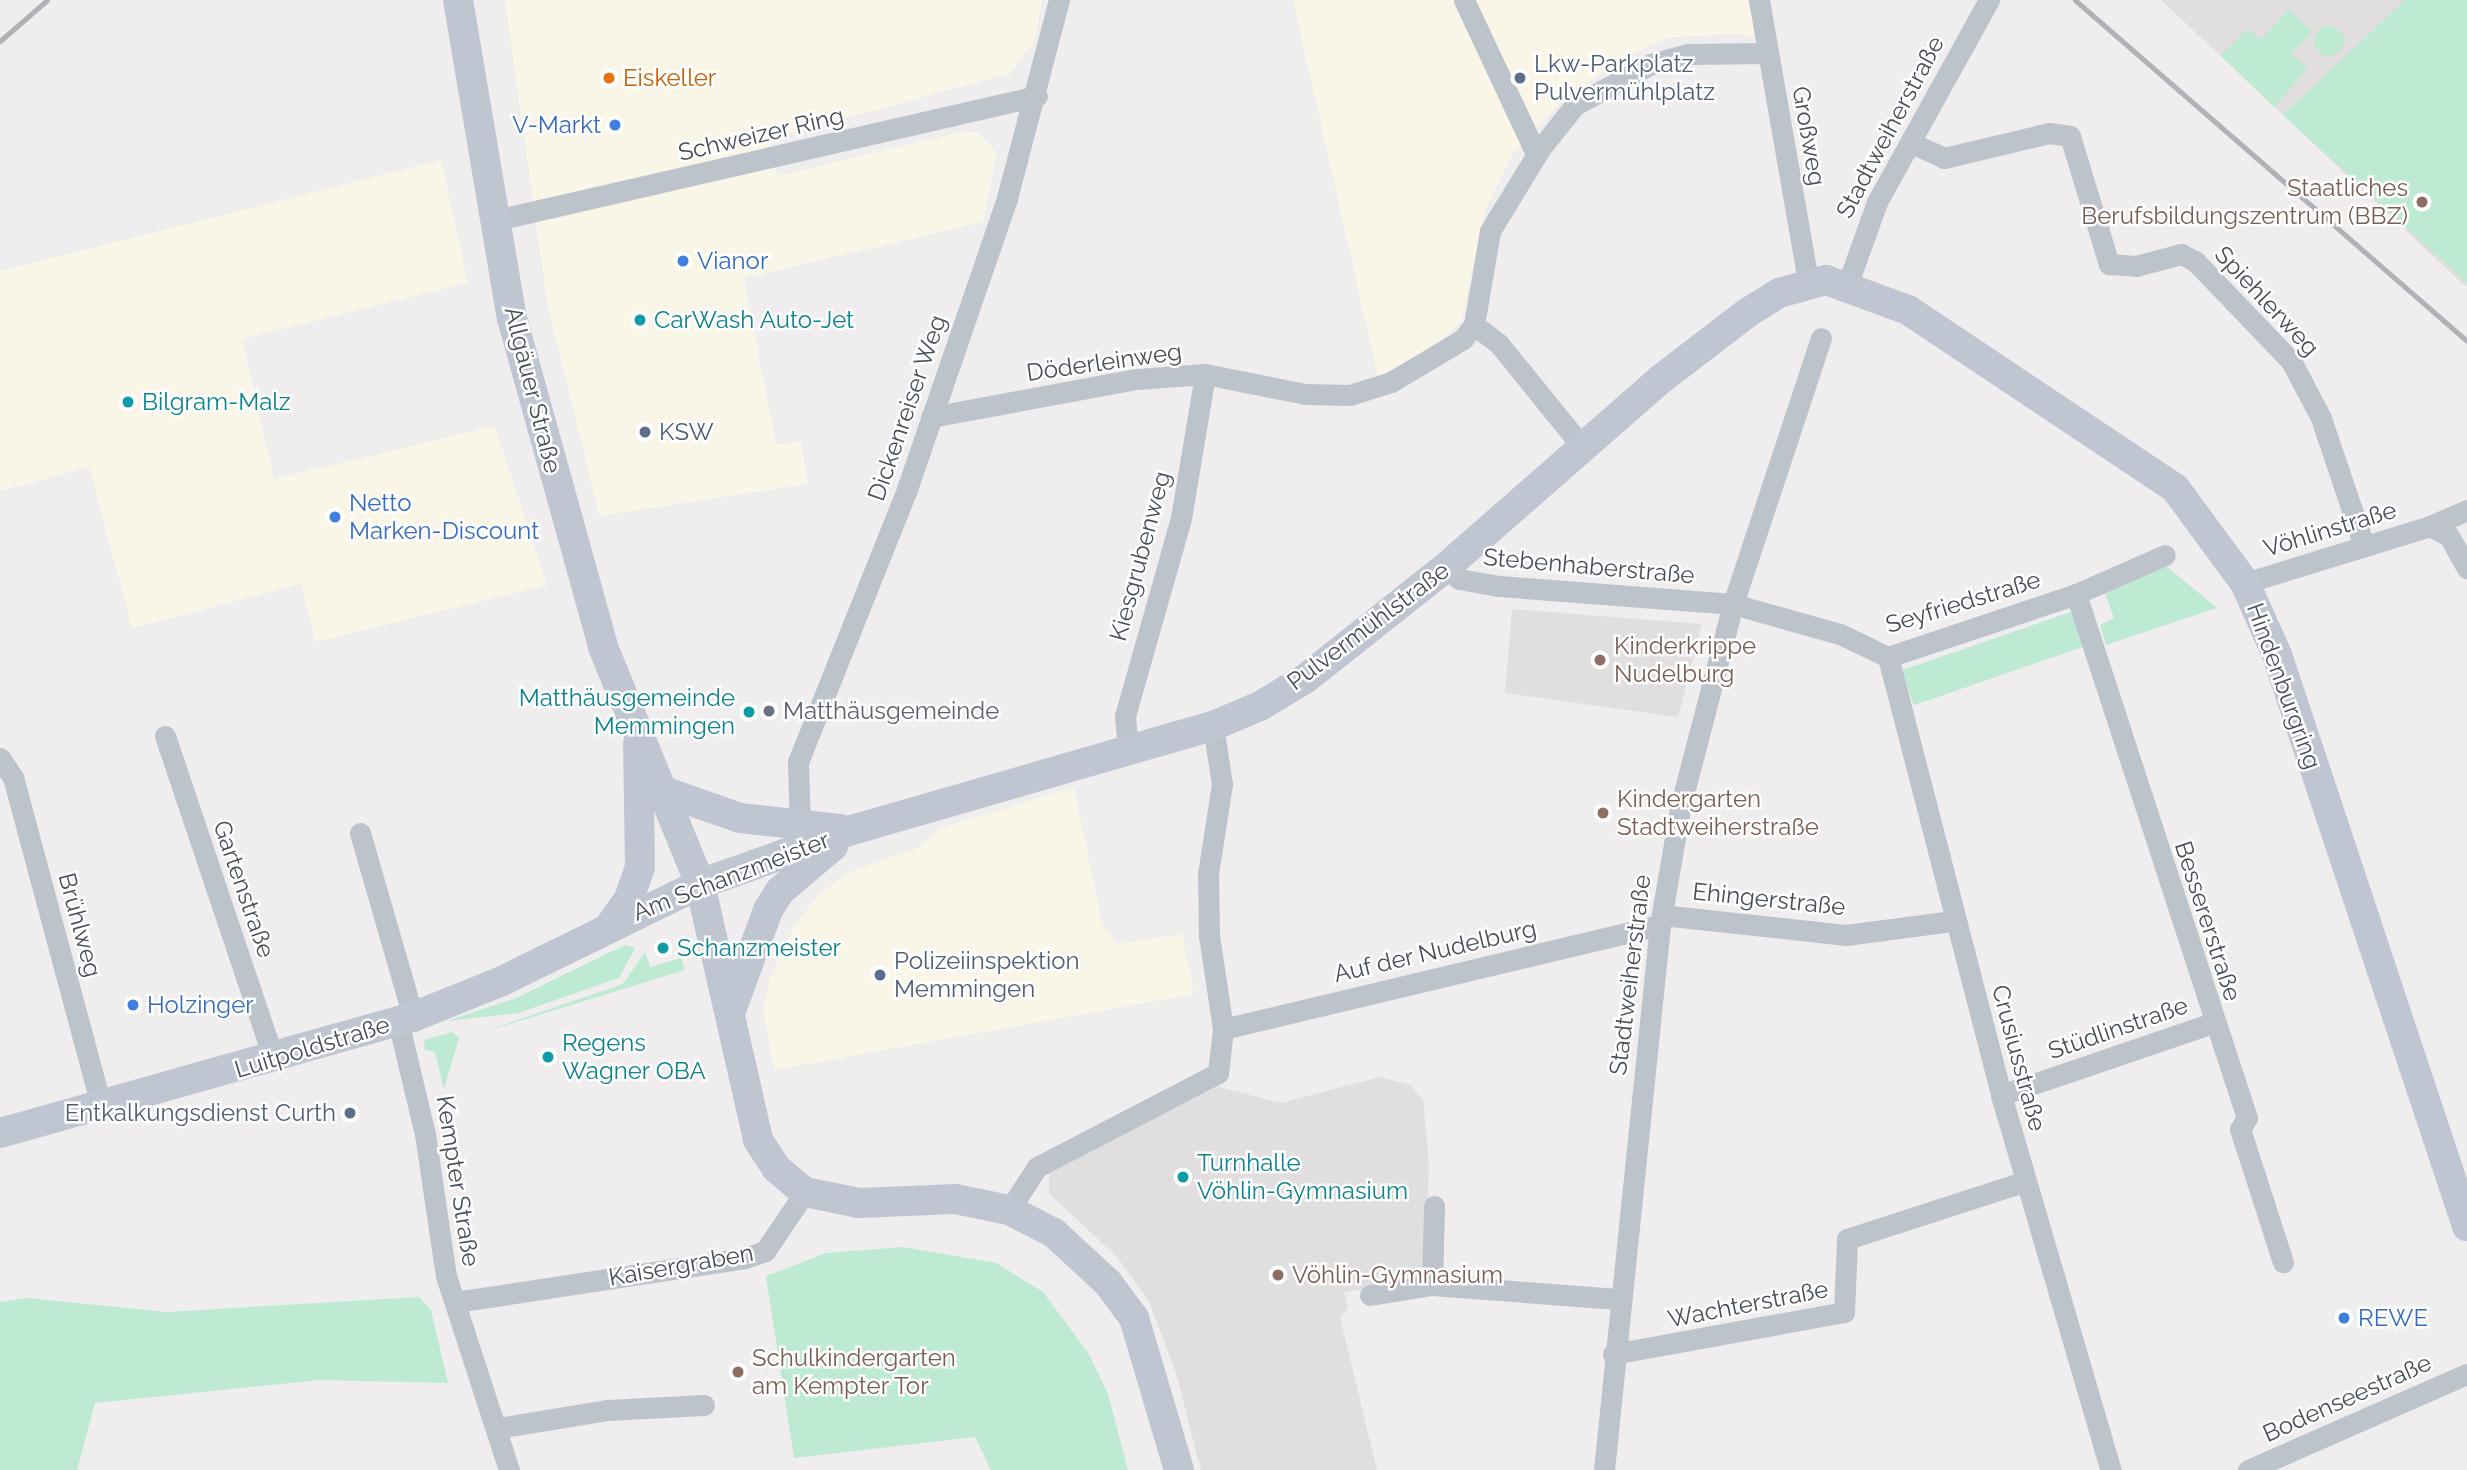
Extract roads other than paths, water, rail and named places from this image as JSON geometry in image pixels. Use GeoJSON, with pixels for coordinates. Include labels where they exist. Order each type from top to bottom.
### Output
{"type":"FeatureCollection","features":[{"type":"Feature","properties":{"kind":"main road","name":"Allgäuer Straße"},"geometry":{"type":"LineString","coordinates":[[458,0],[512,318],[578,565],[638,733],[666,792],[700,884],[758,1140],[776,1168],[805,1192]]}},
{"type":"Feature","properties":{"kind":"main road","name":"Hindenburgring"},"geometry":{"type":"LineString","coordinates":[[1808,282],[1848,283],[1908,310],[2175,488],[2245,583],[2277,655],[2467,1226]]}},
{"type":"Feature","properties":{"kind":"main road","name":"Pulvermühlstraße"},"geometry":{"type":"LineString","coordinates":[[852,830],[1213,726],[1305,679],[1445,569],[1747,313],[1808,282]]}},
{"type":"Feature","properties":{"kind":"main road"},"geometry":{"type":"LineString","coordinates":[[611,924],[629,899],[640,867],[638,733]]}},
{"type":"Feature","properties":{"kind":"main road"},"geometry":{"type":"LineString","coordinates":[[666,792],[740,818],[800,827],[852,830]]}},
{"type":"Feature","properties":{"kind":"main road"},"geometry":{"type":"LineString","coordinates":[[729,1014],[779,891],[852,830]]}},
{"type":"Feature","properties":{"kind":"main road","name":"Am Schanzmeister"},"geometry":{"type":"LineString","coordinates":[[611,924],[700,884],[852,830]]}},
{"type":"Feature","properties":{"kind":"main road","name":"Luitpoldstraße"},"geometry":{"type":"LineString","coordinates":[[0,1133],[102,1108],[406,1019],[514,976],[611,924]]}},
{"type":"Feature","properties":{"kind":"main road"},"geometry":{"type":"LineString","coordinates":[[805,1192],[859,1203],[955,1199],[1009,1210],[1079,1253],[1134,1318],[1180,1470]]}},
{"type":"Feature","properties":{"kind":"street","name":"Dickenreiser Weg"},"geometry":{"type":"LineString","coordinates":[[800,827],[798,762],[931,417],[1037,96],[1059,0]]}},
{"type":"Feature","properties":{"kind":"street"},"geometry":{"type":"LineString","coordinates":[[1464,0],[1536,154]]}},
{"type":"Feature","properties":{"kind":"street","name":"Großweg"},"geometry":{"type":"LineString","coordinates":[[1759,0],[1808,282]]}},
{"type":"Feature","properties":{"kind":"street","name":"Stadtweiherstraße"},"geometry":{"type":"LineString","coordinates":[[1848,283],[1863,230],[1989,0]]}},
{"type":"Feature","properties":{"kind":"street"},"geometry":{"type":"LineString","coordinates":[[1584,449],[1499,344],[1474,325],[1490,232],[1536,154],[1575,105],[1609,82],[1688,54],[1768,53]]}},
{"type":"Feature","properties":{"kind":"street","name":"Schweizer Ring"},"geometry":{"type":"LineString","coordinates":[[496,220],[1037,96]]}},
{"type":"Feature","properties":{"kind":"street","name":"Spiehlerweg"},"geometry":{"type":"LineString","coordinates":[[1911,143],[1944,158],[2049,133],[2070,136],[2109,264],[2137,266],[2181,254],[2195,261],[2291,361],[2324,427],[2364,546]]}},
{"type":"Feature","properties":{"kind":"street","name":"Döderleinweg"},"geometry":{"type":"LineString","coordinates":[[931,417],[1137,379],[1205,374],[1264,389],[1350,395],[1391,382],[1463,339],[1474,325]]}},
{"type":"Feature","properties":{"kind":"street","name":"Stadtweiherstraße"},"geometry":{"type":"LineString","coordinates":[[1604,1470],[1613,1354],[1661,920],[1683,793],[1733,604],[1821,338]]}},
{"type":"Feature","properties":{"kind":"street","name":"Kiesgrubenweg"},"geometry":{"type":"LineString","coordinates":[[1128,750],[1125,716],[1181,518],[1205,374]]}},
{"type":"Feature","properties":{"kind":"street","name":"Vöhlinstraße"},"geometry":{"type":"LineString","coordinates":[[2245,583],[2430,526],[2467,510]]}},
{"type":"Feature","properties":{"kind":"street","name":"Vöhlinstraße"},"geometry":{"type":"LineString","coordinates":[[2430,526],[2449,536],[2467,569]]}},
{"type":"Feature","properties":{"kind":"street","name":"Seyfriedstraße"},"geometry":{"type":"LineString","coordinates":[[1733,604],[1840,634],[1888,657],[2076,594],[2165,555]]}},
{"type":"Feature","properties":{"kind":"street","name":"Stebenhaberstraße"},"geometry":{"type":"LineString","coordinates":[[1445,569],[1459,579],[1499,586],[1733,604]]}},
{"type":"Feature","properties":{"kind":"street","name":"Bessererstraße"},"geometry":{"type":"LineString","coordinates":[[2076,594],[2213,1023],[2247,1118],[2240,1129],[2283,1262]]}},
{"type":"Feature","properties":{"kind":"street","name":"Crusiusstraße"},"geometry":{"type":"LineString","coordinates":[[1888,657],[1953,921],[2024,1182],[2111,1470]]}},
{"type":"Feature","properties":{"kind":"street"},"geometry":{"type":"LineString","coordinates":[[1009,1210],[1037,1167],[1212,1081],[1222,1063],[1223,1029],[1209,936],[1208,874],[1222,784],[1213,726]]}},
{"type":"Feature","properties":{"kind":"street","name":"Gartenstraße"},"geometry":{"type":"LineString","coordinates":[[165,736],[274,1059]]}},
{"type":"Feature","properties":{"kind":"street","name":"Brühlweg"},"geometry":{"type":"LineString","coordinates":[[0,758],[13,777],[102,1108]]}},
{"type":"Feature","properties":{"kind":"street","name":"Kempter Straße"},"geometry":{"type":"LineString","coordinates":[[360,833],[406,1019],[422,1117],[432,1206],[455,1302],[509,1470]]}},
{"type":"Feature","properties":{"kind":"street","name":"Ehingerstraße"},"geometry":{"type":"LineString","coordinates":[[1661,920],[1846,935],[1953,921]]}},
{"type":"Feature","properties":{"kind":"street","name":"Auf der Nudelburg"},"geometry":{"type":"LineString","coordinates":[[1223,1029],[1661,920]]}},
{"type":"Feature","properties":{"kind":"street","name":"Stüdlinstraße"},"geometry":{"type":"LineString","coordinates":[[2001,1096],[2213,1023]]}},
{"type":"Feature","properties":{"kind":"street","name":"Wachterstraße"},"geometry":{"type":"LineString","coordinates":[[1613,1354],[1844,1312],[1847,1239],[2024,1182]]}},
{"type":"Feature","properties":{"kind":"street","name":"Kaisergraben"},"geometry":{"type":"LineString","coordinates":[[455,1302],[745,1258],[765,1251],[805,1192]]}},
{"type":"Feature","properties":{"kind":"street"},"geometry":{"type":"LineString","coordinates":[[1432,1286],[1434,1206]]}},
{"type":"Feature","properties":{"kind":"street"},"geometry":{"type":"LineString","coordinates":[[1370,1296],[1432,1286],[1620,1299]]}},
{"type":"Feature","properties":{"kind":"street","name":"Bodenseestraße"},"geometry":{"type":"LineString","coordinates":[[2248,1470],[2467,1374]]}},
{"type":"Feature","properties":{"kind":"street"},"geometry":{"type":"LineString","coordinates":[[498,1431],[607,1410],[704,1405]]}},
{"type":"Feature","properties":{"kind":"street","name":"Kempter Straße"},"geometry":{"type":"LineString","coordinates":[[494,1470],[498,1431]]}},
{"type":"Feature","properties":{"kind":"railway"},"geometry":{"type":"LineString","coordinates":[[0,41],[47,0]]}},
{"type":"Feature","properties":{"kind":"railway"},"geometry":{"type":"LineString","coordinates":[[2075,0],[2467,341]]}},
{"type":"Feature","properties":{"kind":"place","name":"Eiskeller"},"geometry":{"type":"Point","coordinates":[609,78]}},
{"type":"Feature","properties":{"kind":"place","name":"Lkw-Parkplatz Pulvermühlplatz"},"geometry":{"type":"Point","coordinates":[1520,78]}},
{"type":"Feature","properties":{"kind":"place","name":"V-Markt"},"geometry":{"type":"Point","coordinates":[615,125]}},
{"type":"Feature","properties":{"kind":"place","name":"Staatliches Berufsbildungszentrum (BBZ)"},"geometry":{"type":"Point","coordinates":[2422,202]}},
{"type":"Feature","properties":{"kind":"place","name":"Vianor"},"geometry":{"type":"Point","coordinates":[683,261]}},
{"type":"Feature","properties":{"kind":"place","name":"CarWash Auto-Jet"},"geometry":{"type":"Point","coordinates":[640,320]}},
{"type":"Feature","properties":{"kind":"place","name":"Bilgram-Malz"},"geometry":{"type":"Point","coordinates":[128,402]}},
{"type":"Feature","properties":{"kind":"place","name":"KSW"},"geometry":{"type":"Point","coordinates":[645,432]}},
{"type":"Feature","properties":{"kind":"place","name":"Netto Marken-Discount"},"geometry":{"type":"Point","coordinates":[335,517]}},
{"type":"Feature","properties":{"kind":"place","name":"Kinderkrippe Nudelburg"},"geometry":{"type":"Point","coordinates":[1600,660]}},
{"type":"Feature","properties":{"kind":"place","name":"Matthäusgemeinde"},"geometry":{"type":"Point","coordinates":[769,711]}},
{"type":"Feature","properties":{"kind":"place","name":"Matthäusgemeinde Memmingen"},"geometry":{"type":"Point","coordinates":[749,712]}},
{"type":"Feature","properties":{"kind":"place","name":"Kindergarten Stadtweiherstraße"},"geometry":{"type":"Point","coordinates":[1603,813]}},
{"type":"Feature","properties":{"kind":"place","name":"Schanzmeister"},"geometry":{"type":"Point","coordinates":[663,948]}},
{"type":"Feature","properties":{"kind":"place","name":"Polizeiinspektion Memmingen"},"geometry":{"type":"Point","coordinates":[880,975]}},
{"type":"Feature","properties":{"kind":"place","name":"Holzinger"},"geometry":{"type":"Point","coordinates":[133,1005]}},
{"type":"Feature","properties":{"kind":"place","name":"Regens Wagner OBA"},"geometry":{"type":"Point","coordinates":[548,1057]}},
{"type":"Feature","properties":{"kind":"place","name":"Entkalkungsdienst Curth"},"geometry":{"type":"Point","coordinates":[350,1113]}},
{"type":"Feature","properties":{"kind":"place","name":"Turnhalle Vöhlin-Gymnasium"},"geometry":{"type":"Point","coordinates":[1183,1177]}},
{"type":"Feature","properties":{"kind":"place","name":"Vöhlin-Gymnasium"},"geometry":{"type":"Point","coordinates":[1278,1275]}},
{"type":"Feature","properties":{"kind":"place","name":"REWE"},"geometry":{"type":"Point","coordinates":[2344,1318]}},
{"type":"Feature","properties":{"kind":"place","name":"Schulkindergarten am Kempter Tor"},"geometry":{"type":"Point","coordinates":[738,1372]}}]}
